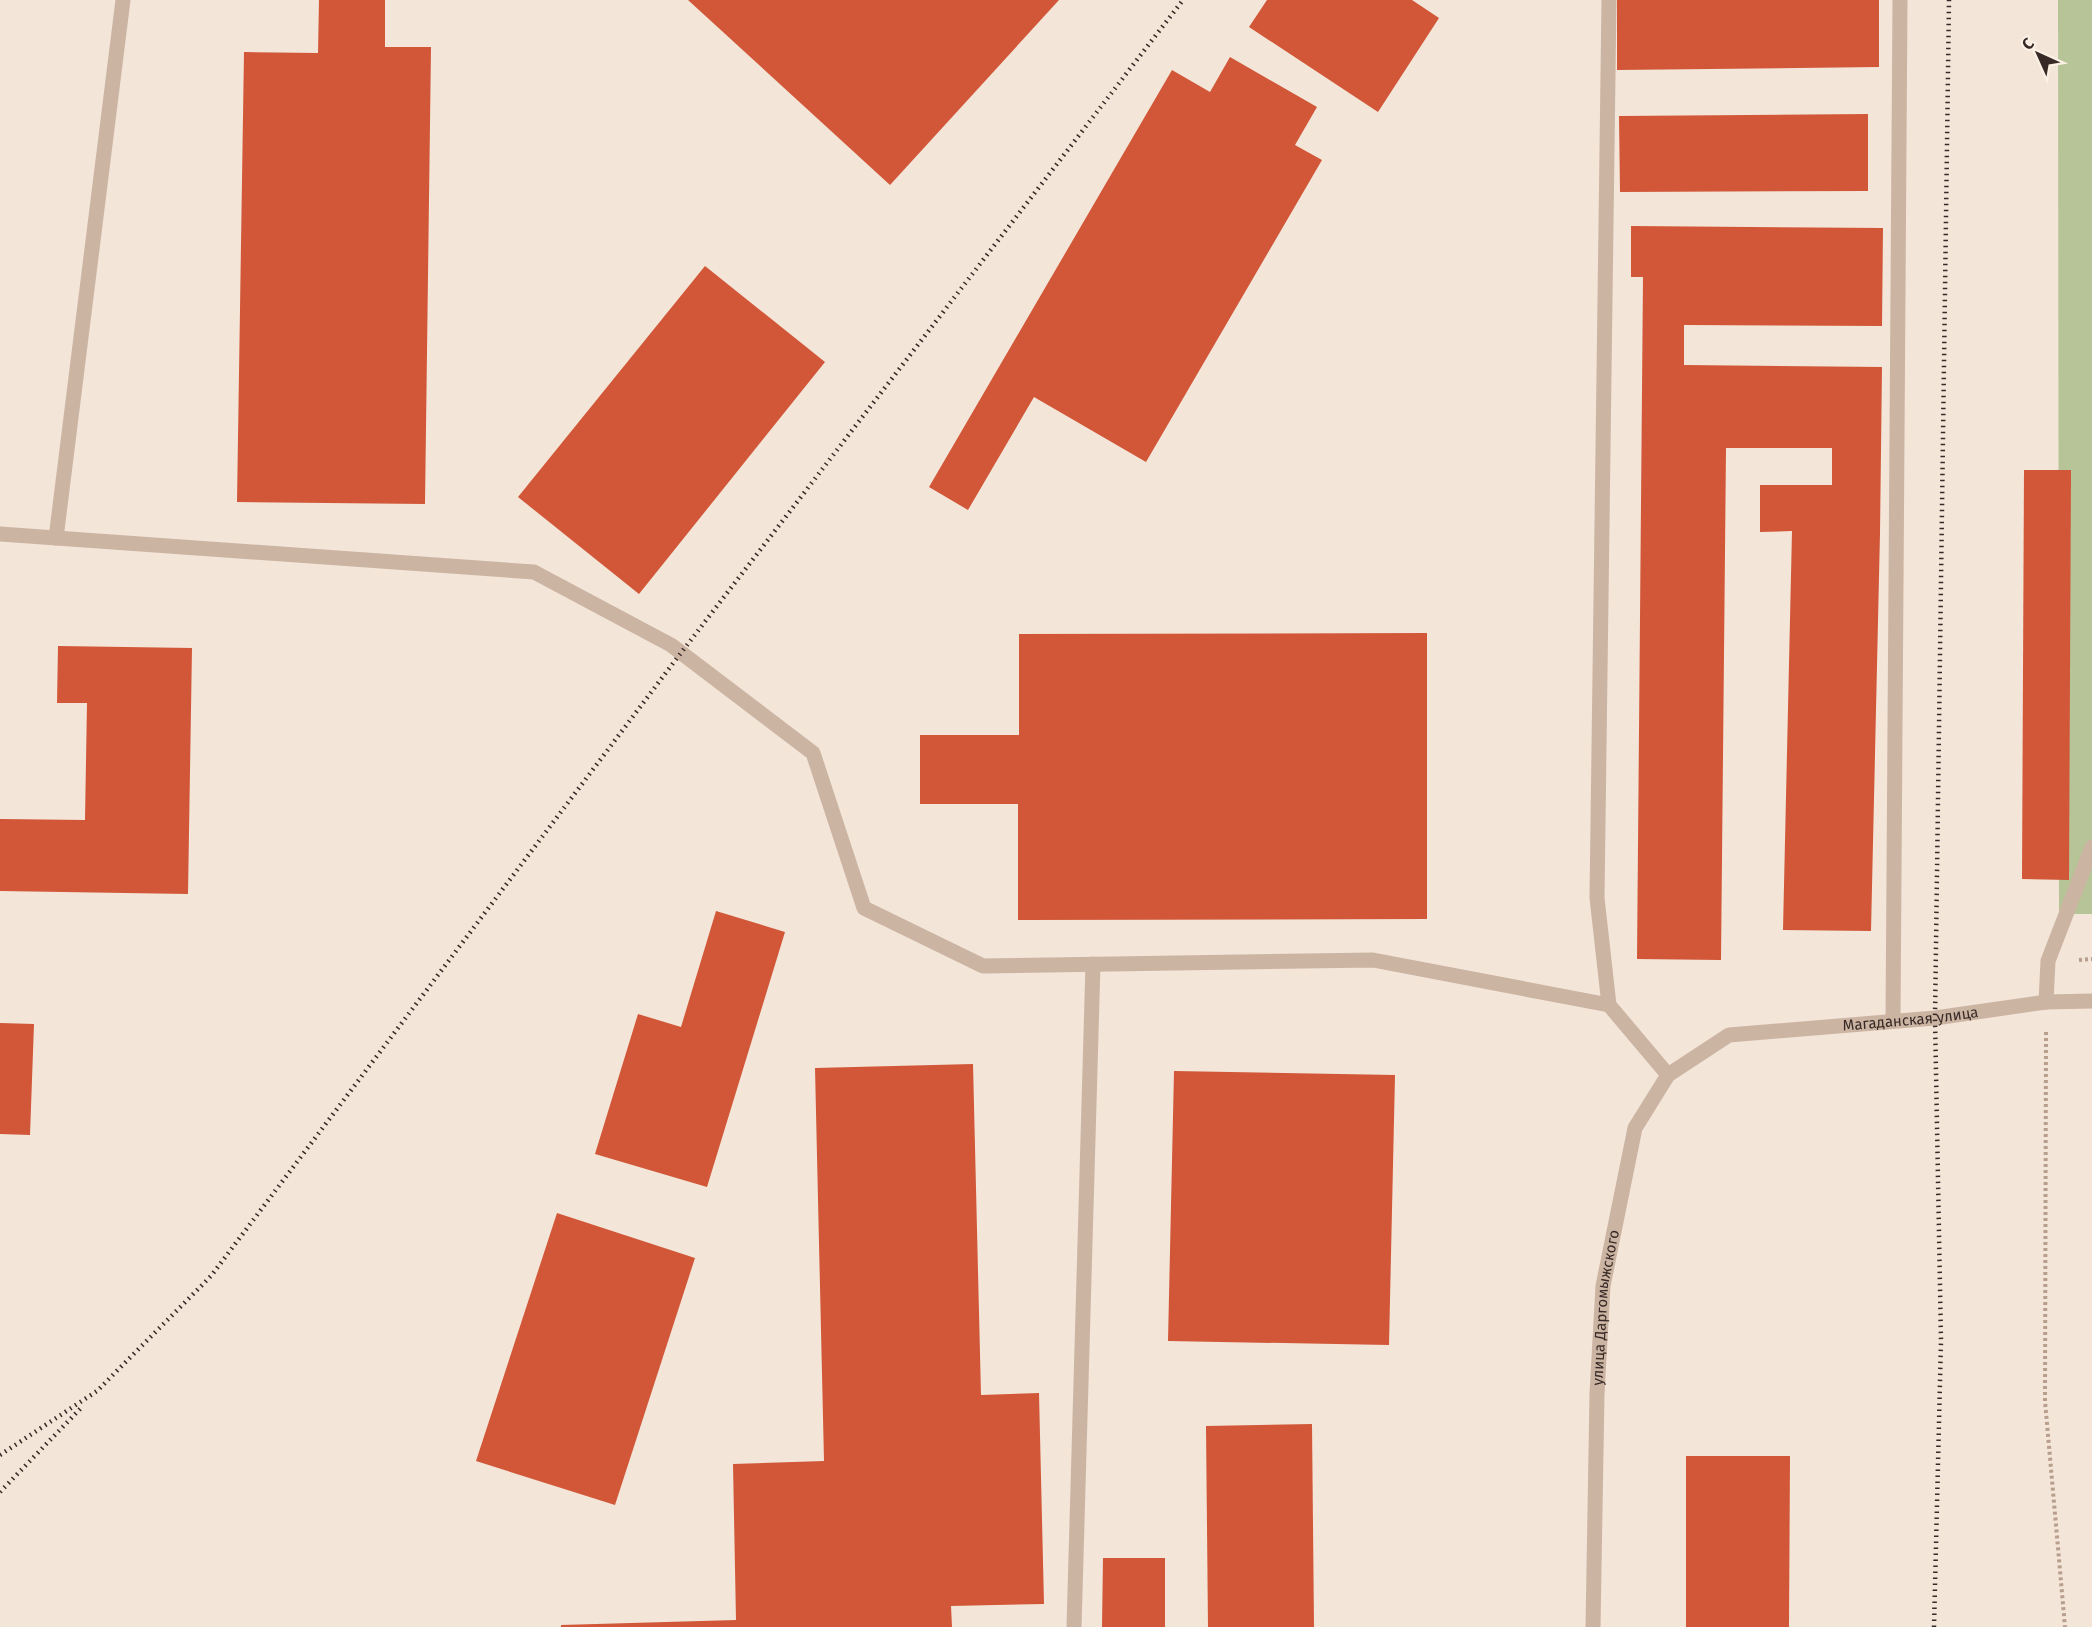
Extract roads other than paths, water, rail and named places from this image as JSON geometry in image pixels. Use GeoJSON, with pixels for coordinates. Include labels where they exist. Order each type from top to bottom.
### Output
{"type":"FeatureCollection","features":[{"type":"Feature","properties":{"kind":"street"},"geometry":{"type":"LineString","coordinates":[[56,538],[123,0]]}},
{"type":"Feature","properties":{"kind":"street"},"geometry":{"type":"LineString","coordinates":[[1609,0],[1597,898],[1609,1005],[1668,1076]]}},
{"type":"Feature","properties":{"kind":"street"},"geometry":{"type":"LineString","coordinates":[[1893,1021],[1900,0]]}},
{"type":"Feature","properties":{"kind":"street"},"geometry":{"type":"LineString","coordinates":[[0,534],[534,572],[671,645],[813,753],[864,908],[983,966],[1373,960],[1609,1005]]}},
{"type":"Feature","properties":{"kind":"street"},"geometry":{"type":"LineString","coordinates":[[2046,1002],[2048,962],[2092,847]]}},
{"type":"Feature","properties":{"kind":"street"},"geometry":{"type":"LineString","coordinates":[[1074,1627],[1093,964]]}},
{"type":"Feature","properties":{"kind":"street","name":"Магаданская улица"},"geometry":{"type":"LineString","coordinates":[[1730,1035],[1935,1018],[2046,1002],[2092,1001]]}},
{"type":"Feature","properties":{"kind":"street","name":"улица Даргомыжского"},"geometry":{"type":"LineString","coordinates":[[1593,1627],[1597,1394],[1603,1286],[1635,1128],[1668,1076],[1730,1035]]}},
{"type":"Feature","properties":{"kind":"railway"},"geometry":{"type":"LineString","coordinates":[[0,1455],[97,1391],[211,1276],[674,662],[1183,0]]}},
{"type":"Feature","properties":{"kind":"railway"},"geometry":{"type":"LineString","coordinates":[[1934,1627],[1941,1341],[1935,1018],[1949,0]]}},
{"type":"Feature","properties":{"kind":"railway"},"geometry":{"type":"LineString","coordinates":[[0,1492],[81,1408]]}}]}
